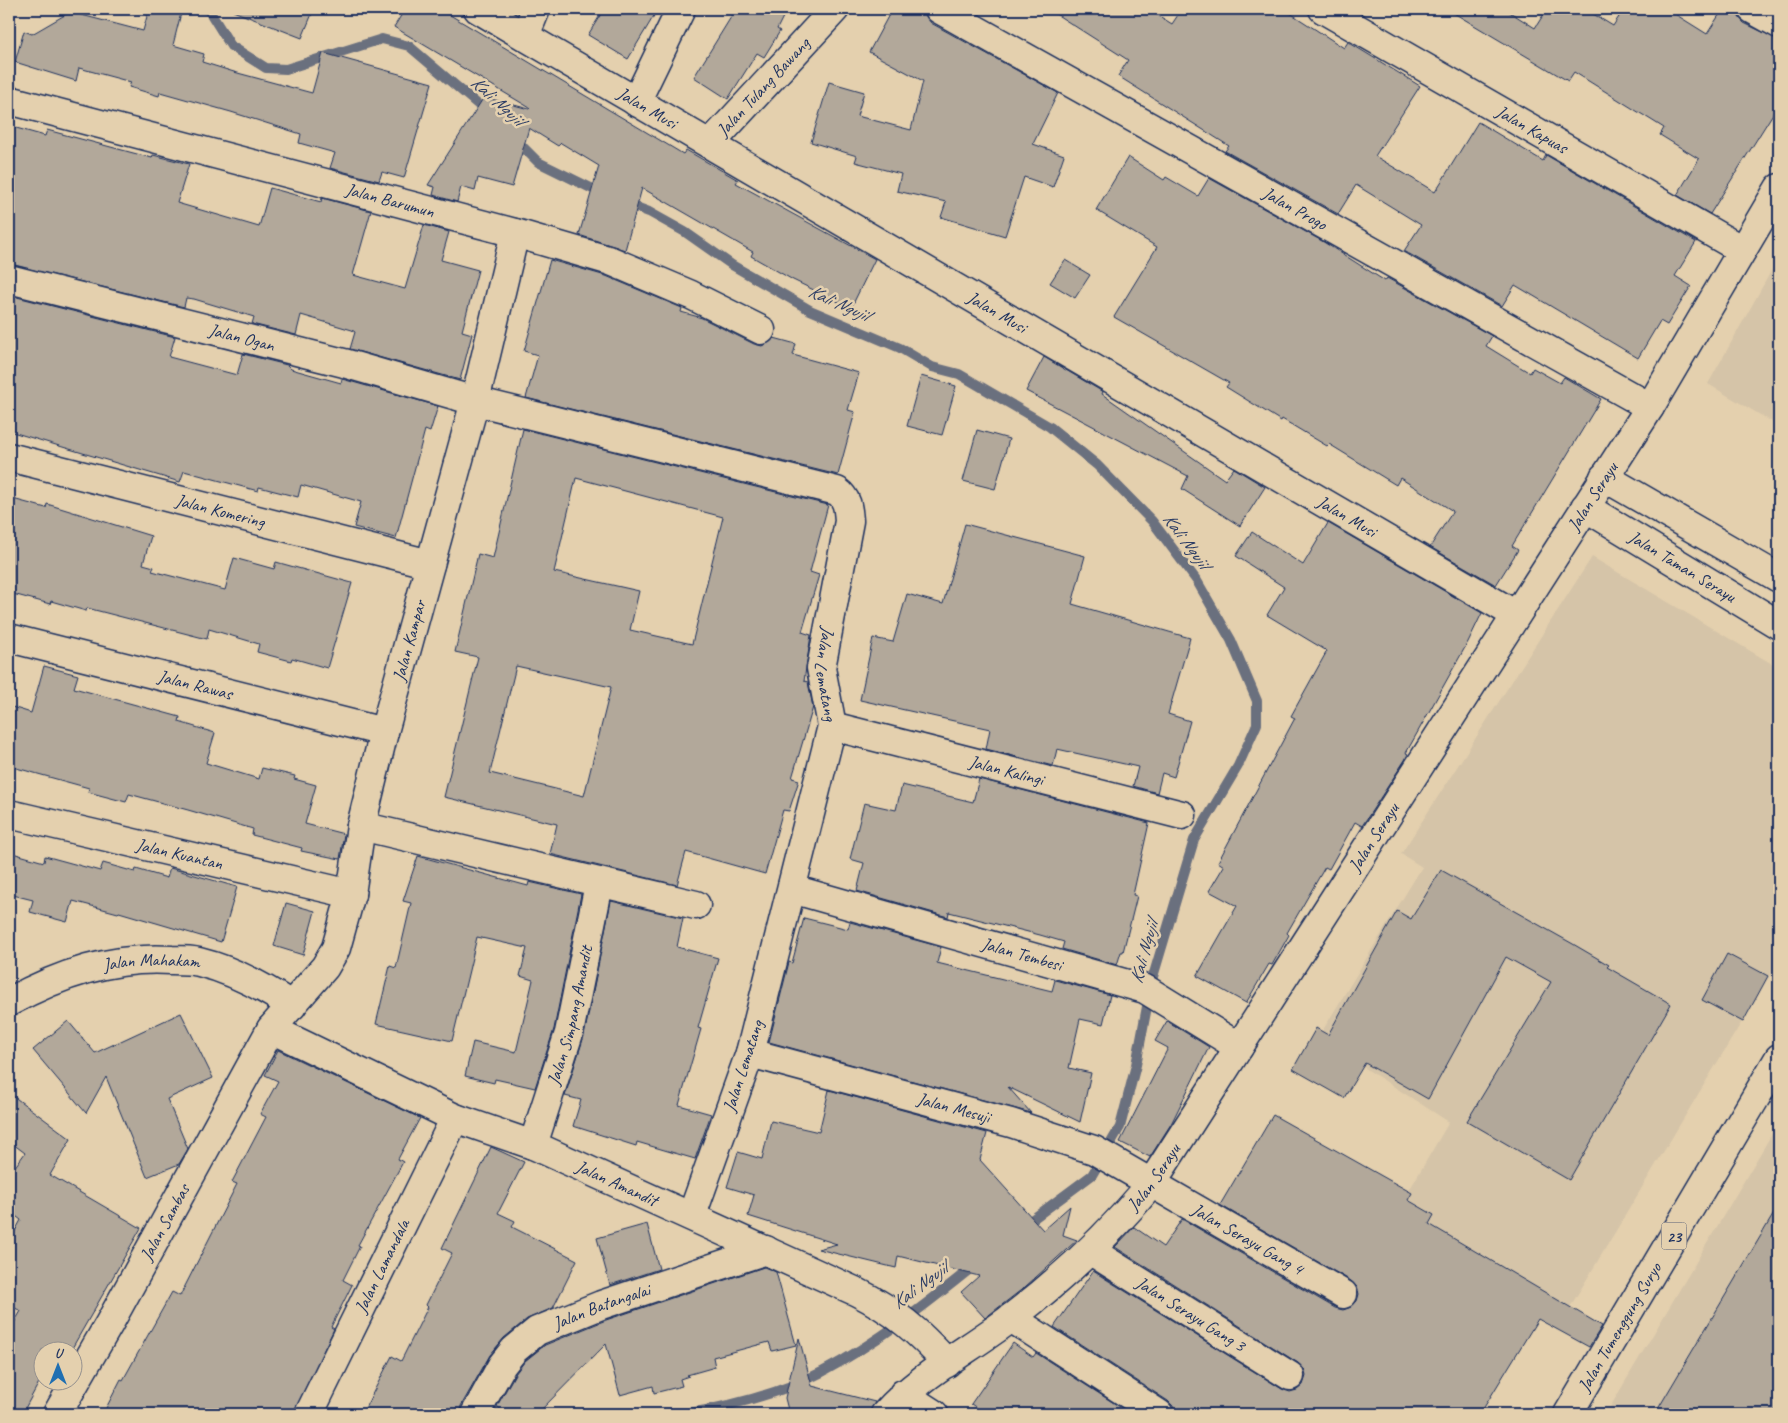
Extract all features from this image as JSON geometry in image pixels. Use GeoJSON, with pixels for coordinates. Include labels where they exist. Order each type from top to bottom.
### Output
{"type":"FeatureCollection","features":[{"type":"Feature","properties":{"kind":"main road","name":"Jalan Musi"},"geometry":{"type":"LineString","coordinates":[[478,9],[1516,615]]}},
{"type":"Feature","properties":{"kind":"main road"},"geometry":{"type":"LineString","coordinates":[[525,36],[536,9]]}},
{"type":"Feature","properties":{"kind":"main road"},"geometry":{"type":"LineString","coordinates":[[636,102],[681,9]]}},
{"type":"Feature","properties":{"kind":"main road","name":"Jalan Tulang Bawang"},"geometry":{"type":"LineString","coordinates":[[710,144],[835,9]]}},
{"type":"Feature","properties":{"kind":"main road","name":"Jalan Progo"},"geometry":{"type":"LineString","coordinates":[[939,9],[1650,407]]}},
{"type":"Feature","properties":{"kind":"main road","name":"Jalan Kapuas"},"geometry":{"type":"LineString","coordinates":[[1323,9],[1742,250]]}},
{"type":"Feature","properties":{"kind":"main road"},"geometry":{"type":"LineString","coordinates":[[1752,9],[1779,24]]}},
{"type":"Feature","properties":{"kind":"main road","name":"Jalan Barumun"},"geometry":{"type":"LineString","coordinates":[[9,100],[611,260],[760,330]]}},
{"type":"Feature","properties":{"kind":"main road","name":"Jalan Serayu"},"geometry":{"type":"LineString","coordinates":[[885,1414],[903,1394],[1010,1318],[1091,1251],[1150,1184],[1650,407],[1779,188]]}},
{"type":"Feature","properties":{"kind":"main road","name":"Jalan Kampar"},"geometry":{"type":"LineString","coordinates":[[271,1029],[325,967],[336,948],[351,894],[361,826],[384,732],[474,401],[515,233]]}},
{"type":"Feature","properties":{"kind":"main road","name":"Jalan Ogan"},"geometry":{"type":"LineString","coordinates":[[9,278],[344,363],[474,401]]}},
{"type":"Feature","properties":{"kind":"main road","name":"Jalan Lematang"},"geometry":{"type":"LineString","coordinates":[[474,401],[837,491],[844,496],[848,507],[849,521],[821,668],[832,726],[750,1053],[692,1215]]}},
{"type":"Feature","properties":{"kind":"main road","name":"Jalan Komering"},"geometry":{"type":"LineString","coordinates":[[9,457],[430,564]]}},
{"type":"Feature","properties":{"kind":"main road"},"geometry":{"type":"LineString","coordinates":[[1604,477],[1779,578]]}},
{"type":"Feature","properties":{"kind":"main road","name":"Jalan Taman Serayu"},"geometry":{"type":"LineString","coordinates":[[1585,508],[1779,625]]}},
{"type":"Feature","properties":{"kind":"main road","name":"Jalan Rawas"},"geometry":{"type":"LineString","coordinates":[[9,638],[384,732]]}},
{"type":"Feature","properties":{"kind":"main road","name":"Jalan Kalingi"},"geometry":{"type":"LineString","coordinates":[[832,726],[1182,815]]}},
{"type":"Feature","properties":{"kind":"main road","name":"Jalan Kuantan"},"geometry":{"type":"LineString","coordinates":[[9,814],[351,894]]}},
{"type":"Feature","properties":{"kind":"main road"},"geometry":{"type":"LineString","coordinates":[[361,826],[599,884],[696,905]]}},
{"type":"Feature","properties":{"kind":"main road","name":"Jalan Simpang Amandit"},"geometry":{"type":"LineString","coordinates":[[533,1145],[569,1033],[599,884]]}},
{"type":"Feature","properties":{"kind":"main road","name":"Jalan Tembesi"},"geometry":{"type":"LineString","coordinates":[[792,889],[1156,995],[1239,1047]]}},
{"type":"Feature","properties":{"kind":"main road","name":"Jalan Mahakam"},"geometry":{"type":"LineString","coordinates":[[9,1002],[44,983],[118,960],[158,959],[198,962],[266,988],[292,1006]]}},
{"type":"Feature","properties":{"kind":"main road","name":"Jalan Amandit"},"geometry":{"type":"LineString","coordinates":[[271,1029],[455,1118],[533,1145],[692,1215],[884,1306],[917,1331],[947,1363]]}},
{"type":"Feature","properties":{"kind":"main road","name":"Jalan Sambas"},"geometry":{"type":"LineString","coordinates":[[56,1414],[136,1275],[271,1029]]}},
{"type":"Feature","properties":{"kind":"main road","name":"Jalan Mesuji"},"geometry":{"type":"LineString","coordinates":[[750,1053],[1011,1123],[1105,1157],[1150,1184]]}},
{"type":"Feature","properties":{"kind":"main road","name":"Jalan Tumenggung Suryo"},"geometry":{"type":"LineString","coordinates":[[1568,1414],[1779,1058]]}},
{"type":"Feature","properties":{"kind":"main road","name":"Jalan Lamandala"},"geometry":{"type":"LineString","coordinates":[[309,1414],[455,1118]]}},
{"type":"Feature","properties":{"kind":"main road","name":"Jalan Serayu Gang 4"},"geometry":{"type":"LineString","coordinates":[[1150,1184],[1343,1294]]}},
{"type":"Feature","properties":{"kind":"main road","name":"Jalan Batangalai"},"geometry":{"type":"LineString","coordinates":[[475,1414],[502,1365],[514,1350],[552,1323],[766,1250]]}},
{"type":"Feature","properties":{"kind":"main road","name":"Jalan Serayu Gang 3"},"geometry":{"type":"LineString","coordinates":[[1091,1251],[1290,1376]]}},
{"type":"Feature","properties":{"kind":"main road"},"geometry":{"type":"LineString","coordinates":[[1010,1318],[1159,1414]]}},
{"type":"Feature","properties":{"kind":"main road"},"geometry":{"type":"LineString","coordinates":[[903,1394],[934,1414]]}},
{"type":"Feature","properties":{"kind":"shaded area"},"geometry":{"type":"Polygon","coordinates":[[[1779,257],[1779,426],[1708,384],[1779,257]]]}},
{"type":"Feature","properties":{"kind":"shaded area"},"geometry":{"type":"Polygon","coordinates":[[[1592,557],[1779,668],[1779,960],[1567,1312],[1400,1206],[1449,1122],[1318,1038],[1422,867],[1401,854],[1592,557]]]}},
{"type":"Feature","properties":{"kind":"shaded area"},"geometry":{"type":"Polygon","coordinates":[[[1779,1122],[1779,1414],[1606,1414],[1779,1122]]]}},
{"type":"Feature","properties":{"kind":"building"},"geometry":{"type":"Polygon","coordinates":[[[149,9],[182,9],[173,45],[204,54],[202,62],[312,93],[323,53],[432,83],[404,178],[382,172],[379,181],[330,168],[335,153],[299,143],[301,134],[160,92],[159,96],[129,87],[131,82],[79,68],[76,81],[15,62],[24,31],[32,34],[70,12],[143,31],[149,9]]]}},
{"type":"Feature","properties":{"kind":"building"},"geometry":{"type":"Polygon","coordinates":[[[234,9],[314,9],[302,38],[233,11],[234,9]]]}},
{"type":"Feature","properties":{"kind":"building"},"geometry":{"type":"Polygon","coordinates":[[[405,9],[440,9],[683,154],[686,150],[738,180],[736,183],[875,259],[851,308],[793,280],[751,256],[753,252],[642,188],[625,250],[579,235],[599,166],[561,143],[558,146],[529,128],[512,187],[478,178],[475,191],[461,187],[457,202],[433,195],[435,187],[428,185],[484,97],[530,108],[394,27],[405,9]]]}},
{"type":"Feature","properties":{"kind":"building"},"geometry":{"type":"Polygon","coordinates":[[[604,9],[658,9],[628,59],[588,35],[604,9]]]}},
{"type":"Feature","properties":{"kind":"building"},"geometry":{"type":"Polygon","coordinates":[[[736,9],[787,9],[777,29],[780,31],[764,57],[757,53],[728,99],[694,77],[736,9]]]}},
{"type":"Feature","properties":{"kind":"building"},"geometry":{"type":"Polygon","coordinates":[[[892,9],[915,9],[924,13],[931,23],[1058,93],[1033,144],[1064,155],[1053,187],[1024,177],[1005,236],[941,217],[946,202],[897,191],[901,174],[855,162],[857,156],[811,142],[829,82],[864,92],[857,116],[911,130],[923,81],[869,52],[892,9]]]}},
{"type":"Feature","properties":{"kind":"building"},"geometry":{"type":"Polygon","coordinates":[[[1048,9],[1148,9],[1172,24],[1182,9],[1284,9],[1344,48],[1348,42],[1420,86],[1375,156],[1435,192],[1478,122],[1543,161],[1546,155],[1696,242],[1675,276],[1691,286],[1667,325],[1660,321],[1638,358],[1515,285],[1502,306],[1404,251],[1421,225],[1356,185],[1338,214],[1225,151],[1229,146],[1118,76],[1128,60],[1048,9]]]}},
{"type":"Feature","properties":{"kind":"building"},"geometry":{"type":"Polygon","coordinates":[[[1447,9],[1505,9],[1535,28],[1547,9],[1585,9],[1613,26],[1624,9],[1667,9],[1707,34],[1723,9],[1735,9],[1744,23],[1779,40],[1779,104],[1710,214],[1677,195],[1699,159],[1660,135],[1664,128],[1574,72],[1568,81],[1447,9]]]}},
{"type":"Feature","properties":{"kind":"building"},"geometry":{"type":"Polygon","coordinates":[[[9,126],[45,136],[47,130],[152,158],[153,155],[189,164],[177,203],[259,227],[270,188],[321,202],[322,198],[371,211],[353,275],[405,289],[424,225],[449,232],[441,260],[478,270],[462,331],[472,334],[460,380],[350,349],[355,332],[301,315],[296,335],[252,324],[254,317],[194,299],[186,298],[184,307],[9,264],[9,126]]]}},
{"type":"Feature","properties":{"kind":"building"},"geometry":{"type":"Polygon","coordinates":[[[1128,157],[1164,180],[1166,177],[1198,196],[1209,178],[1322,241],[1385,281],[1387,278],[1492,336],[1486,346],[1530,373],[1533,368],[1560,383],[1564,377],[1601,399],[1512,546],[1518,550],[1496,585],[1430,547],[1453,511],[1400,478],[1396,485],[1329,444],[1327,446],[1282,419],[1281,421],[1226,387],[1229,383],[1114,317],[1157,247],[1096,210],[1128,157]]]}},
{"type":"Feature","properties":{"kind":"building"},"geometry":{"type":"Polygon","coordinates":[[[550,260],[606,276],[682,308],[681,312],[702,318],[754,344],[762,346],[774,338],[796,344],[793,355],[859,373],[848,410],[855,412],[838,475],[526,398],[538,355],[524,351],[550,260]]]}},
{"type":"Feature","properties":{"kind":"building"},"geometry":{"type":"Polygon","coordinates":[[[1065,260],[1090,275],[1075,298],[1050,283],[1065,260]]]}},
{"type":"Feature","properties":{"kind":"building"},"geometry":{"type":"Polygon","coordinates":[[[9,295],[175,337],[169,357],[237,375],[243,354],[287,365],[291,369],[341,383],[342,379],[438,406],[430,432],[425,430],[396,538],[354,527],[361,502],[301,485],[298,497],[259,487],[258,491],[184,471],[180,482],[9,431],[9,295]]]}},
{"type":"Feature","properties":{"kind":"building"},"geometry":{"type":"Polygon","coordinates":[[[1044,357],[1103,392],[1102,394],[1225,480],[1234,468],[1265,487],[1240,526],[1182,489],[1188,476],[1026,391],[1044,357]]]}},
{"type":"Feature","properties":{"kind":"building"},"geometry":{"type":"Polygon","coordinates":[[[921,376],[956,386],[942,435],[907,426],[921,376]]]}},
{"type":"Feature","properties":{"kind":"building"},"geometry":{"type":"Polygon","coordinates":[[[523,429],[828,505],[810,572],[819,575],[802,632],[811,635],[804,681],[808,682],[813,707],[792,778],[799,780],[789,811],[783,810],[765,874],[686,852],[677,885],[550,854],[557,824],[444,797],[478,657],[455,652],[478,554],[493,558],[523,429]],[[576,478],[554,572],[639,591],[630,630],[692,644],[723,517],[576,478]],[[516,666],[490,773],[584,796],[611,687],[516,666]]]}},
{"type":"Feature","properties":{"kind":"building"},"geometry":{"type":"Polygon","coordinates":[[[977,430],[1009,439],[995,489],[963,481],[977,430]]]}},
{"type":"Feature","properties":{"kind":"building"},"geometry":{"type":"Polygon","coordinates":[[[9,498],[46,508],[47,504],[151,536],[143,564],[154,567],[152,571],[225,590],[234,558],[274,569],[276,562],[352,583],[327,668],[292,658],[291,661],[257,652],[259,644],[209,629],[207,639],[87,608],[86,611],[51,601],[50,604],[9,593],[9,498]]]}},
{"type":"Feature","properties":{"kind":"building"},"geometry":{"type":"Polygon","coordinates":[[[1328,523],[1482,613],[1468,642],[1406,753],[1408,754],[1405,760],[1362,826],[1355,822],[1329,869],[1325,867],[1287,933],[1289,935],[1272,965],[1269,964],[1246,1003],[1197,976],[1237,906],[1209,891],[1224,866],[1218,862],[1295,718],[1291,716],[1327,651],[1267,615],[1284,587],[1236,556],[1252,532],[1303,565],[1328,523]]]}},
{"type":"Feature","properties":{"kind":"building"},"geometry":{"type":"Polygon","coordinates":[[[965,524],[1085,556],[1072,604],[1190,638],[1168,714],[1190,721],[1174,777],[1162,773],[1157,793],[1133,786],[1138,767],[1057,749],[1053,766],[986,749],[990,729],[860,700],[873,638],[893,642],[907,594],[943,604],[965,524]]]}},
{"type":"Feature","properties":{"kind":"building"},"geometry":{"type":"Polygon","coordinates":[[[44,666],[78,675],[74,688],[180,717],[179,722],[215,733],[206,763],[259,779],[262,768],[295,776],[294,779],[316,785],[305,824],[344,834],[340,859],[301,851],[302,848],[252,835],[253,829],[188,810],[129,794],[126,802],[88,792],[89,788],[9,766],[9,706],[31,713],[44,666]]]}},
{"type":"Feature","properties":{"kind":"building"},"geometry":{"type":"Polygon","coordinates":[[[979,779],[1149,823],[1133,895],[1137,896],[1123,952],[1121,952],[1117,965],[1062,949],[1064,942],[1040,935],[949,912],[948,917],[857,891],[864,863],[850,859],[864,803],[896,810],[902,785],[973,802],[979,779]]]}},
{"type":"Feature","properties":{"kind":"building"},"geometry":{"type":"Polygon","coordinates":[[[9,852],[44,862],[45,856],[100,871],[103,863],[135,872],[136,869],[167,878],[170,868],[237,887],[221,942],[119,912],[73,901],[67,922],[30,912],[33,900],[9,894],[9,852]]]}},
{"type":"Feature","properties":{"kind":"building"},"geometry":{"type":"Polygon","coordinates":[[[418,856],[528,886],[529,882],[581,894],[554,1029],[535,1088],[495,1079],[494,1083],[465,1076],[473,1042],[516,1052],[533,980],[520,976],[527,948],[477,937],[452,1041],[376,1024],[390,966],[396,968],[411,903],[403,901],[418,856]]]}},
{"type":"Feature","properties":{"kind":"building"},"geometry":{"type":"Polygon","coordinates":[[[1441,870],[1573,944],[1609,965],[1607,967],[1671,1004],[1569,1180],[1467,1121],[1551,982],[1506,957],[1428,1099],[1365,1063],[1344,1098],[1293,1069],[1316,1028],[1328,1035],[1397,911],[1411,919],[1441,870]]]}},
{"type":"Feature","properties":{"kind":"building"},"geometry":{"type":"Polygon","coordinates":[[[611,901],[683,918],[677,947],[718,958],[698,1028],[701,1029],[679,1105],[711,1114],[695,1159],[637,1142],[636,1146],[573,1126],[581,1100],[565,1096],[584,1036],[611,901]]]}},
{"type":"Feature","properties":{"kind":"building"},"geometry":{"type":"Polygon","coordinates":[[[286,903],[315,911],[303,955],[274,946],[286,903]]]}},
{"type":"Feature","properties":{"kind":"building"},"geometry":{"type":"Polygon","coordinates":[[[804,918],[848,929],[850,922],[941,947],[937,963],[1052,991],[1055,980],[1110,995],[1103,1024],[1080,1019],[1069,1068],[1091,1073],[1080,1122],[1008,1087],[1031,1113],[769,1042],[789,962],[792,963],[804,918]]]}},
{"type":"Feature","properties":{"kind":"building"},"geometry":{"type":"Polygon","coordinates":[[[1727,954],[1768,976],[1743,1022],[1702,1000],[1727,954]]]}},
{"type":"Feature","properties":{"kind":"building"},"geometry":{"type":"Polygon","coordinates":[[[181,1013],[213,1078],[167,1099],[188,1149],[179,1164],[147,1177],[106,1077],[86,1113],[33,1050],[68,1021],[95,1053],[181,1013]]]}},
{"type":"Feature","properties":{"kind":"building"},"geometry":{"type":"Polygon","coordinates":[[[1167,1021],[1209,1047],[1171,1124],[1150,1157],[1120,1142],[1168,1048],[1155,1041],[1167,1021]]]}},
{"type":"Feature","properties":{"kind":"building"},"geometry":{"type":"Polygon","coordinates":[[[278,1050],[420,1118],[398,1159],[403,1162],[358,1245],[360,1246],[343,1280],[352,1285],[331,1327],[334,1329],[293,1414],[103,1414],[121,1379],[123,1380],[172,1292],[180,1296],[237,1184],[232,1182],[266,1117],[260,1114],[278,1081],[265,1075],[278,1050]]]}},
{"type":"Feature","properties":{"kind":"building"},"geometry":{"type":"Polygon","coordinates":[[[829,1090],[987,1133],[980,1160],[1043,1230],[1070,1206],[1063,1235],[1077,1240],[1025,1287],[985,1318],[961,1292],[979,1276],[898,1256],[896,1268],[818,1249],[837,1244],[748,1216],[754,1195],[727,1187],[738,1152],[762,1159],[771,1121],[819,1132],[829,1090]]]}},
{"type":"Feature","properties":{"kind":"building"},"geometry":{"type":"Polygon","coordinates":[[[9,1093],[71,1139],[50,1175],[141,1228],[77,1340],[32,1340],[32,1390],[35,1390],[22,1414],[9,1414],[9,1328],[11,1328],[21,1311],[9,1305],[9,1242],[21,1220],[9,1211],[9,1175],[25,1153],[9,1141],[9,1093]]]}},
{"type":"Feature","properties":{"kind":"building"},"geometry":{"type":"Polygon","coordinates":[[[1273,1115],[1412,1193],[1408,1200],[1434,1215],[1429,1224],[1602,1326],[1589,1347],[1538,1319],[1480,1414],[1175,1414],[1173,1406],[1168,1401],[1054,1327],[1093,1271],[1282,1389],[1290,1392],[1297,1390],[1303,1385],[1306,1376],[1304,1369],[1298,1363],[1115,1247],[1134,1227],[1163,1247],[1182,1219],[1335,1308],[1343,1310],[1351,1307],[1357,1301],[1359,1294],[1357,1287],[1351,1281],[1220,1205],[1273,1115]]]}},
{"type":"Feature","properties":{"kind":"building"},"geometry":{"type":"Polygon","coordinates":[[[491,1147],[524,1162],[498,1213],[515,1221],[512,1227],[577,1260],[553,1308],[527,1319],[504,1338],[490,1355],[461,1406],[459,1414],[362,1414],[392,1356],[401,1361],[428,1307],[426,1305],[452,1253],[442,1248],[491,1147]]]}},
{"type":"Feature","properties":{"kind":"building"},"geometry":{"type":"Polygon","coordinates":[[[1779,1205],[1779,1414],[1655,1414],[1779,1205]]]}},
{"type":"Feature","properties":{"kind":"building"},"geometry":{"type":"Polygon","coordinates":[[[647,1224],[659,1269],[610,1285],[597,1238],[647,1224]]]}},
{"type":"Feature","properties":{"kind":"building"},"geometry":{"type":"Polygon","coordinates":[[[764,1267],[776,1272],[796,1345],[772,1351],[769,1342],[713,1357],[715,1367],[687,1375],[689,1376],[680,1379],[682,1386],[654,1393],[653,1386],[620,1395],[606,1344],[537,1414],[506,1414],[497,1406],[515,1374],[525,1361],[545,1345],[606,1320],[764,1267]]]}},
{"type":"Feature","properties":{"kind":"building"},"geometry":{"type":"Polygon","coordinates":[[[799,1338],[812,1386],[875,1402],[870,1414],[789,1414],[785,1398],[799,1338]]]}},
{"type":"Feature","properties":{"kind":"building"},"geometry":{"type":"Polygon","coordinates":[[[1013,1343],[1033,1357],[1036,1353],[1131,1414],[986,1414],[971,1404],[1013,1343]]]}},
{"type":"Feature","properties":{"kind":"waterway","name":"Kali Ngujil"},"geometry":{"type":"LineString","coordinates":[[208,9],[231,46],[266,68],[286,69],[382,39],[409,46],[489,114]]}},
{"type":"Feature","properties":{"kind":"waterway","name":"Kali Ngujil"},"geometry":{"type":"LineString","coordinates":[[514,138],[538,162],[605,195]]}},
{"type":"Feature","properties":{"kind":"waterway","name":"Kali Ngujil"},"geometry":{"type":"LineString","coordinates":[[625,203],[649,212],[685,232],[732,265],[810,310],[900,348],[932,367],[959,374],[1050,427],[1097,465],[1152,521],[1197,581],[1231,640],[1257,701],[1257,724],[1238,766],[1194,840],[1152,980],[1136,1065],[1120,1127],[1092,1175],[1022,1227]]}},
{"type":"Feature","properties":{"kind":"waterway","name":"Kali Ngujil"},"geometry":{"type":"LineString","coordinates":[[684,1414],[772,1393],[822,1372],[863,1348],[921,1308],[976,1264]]}}]}
